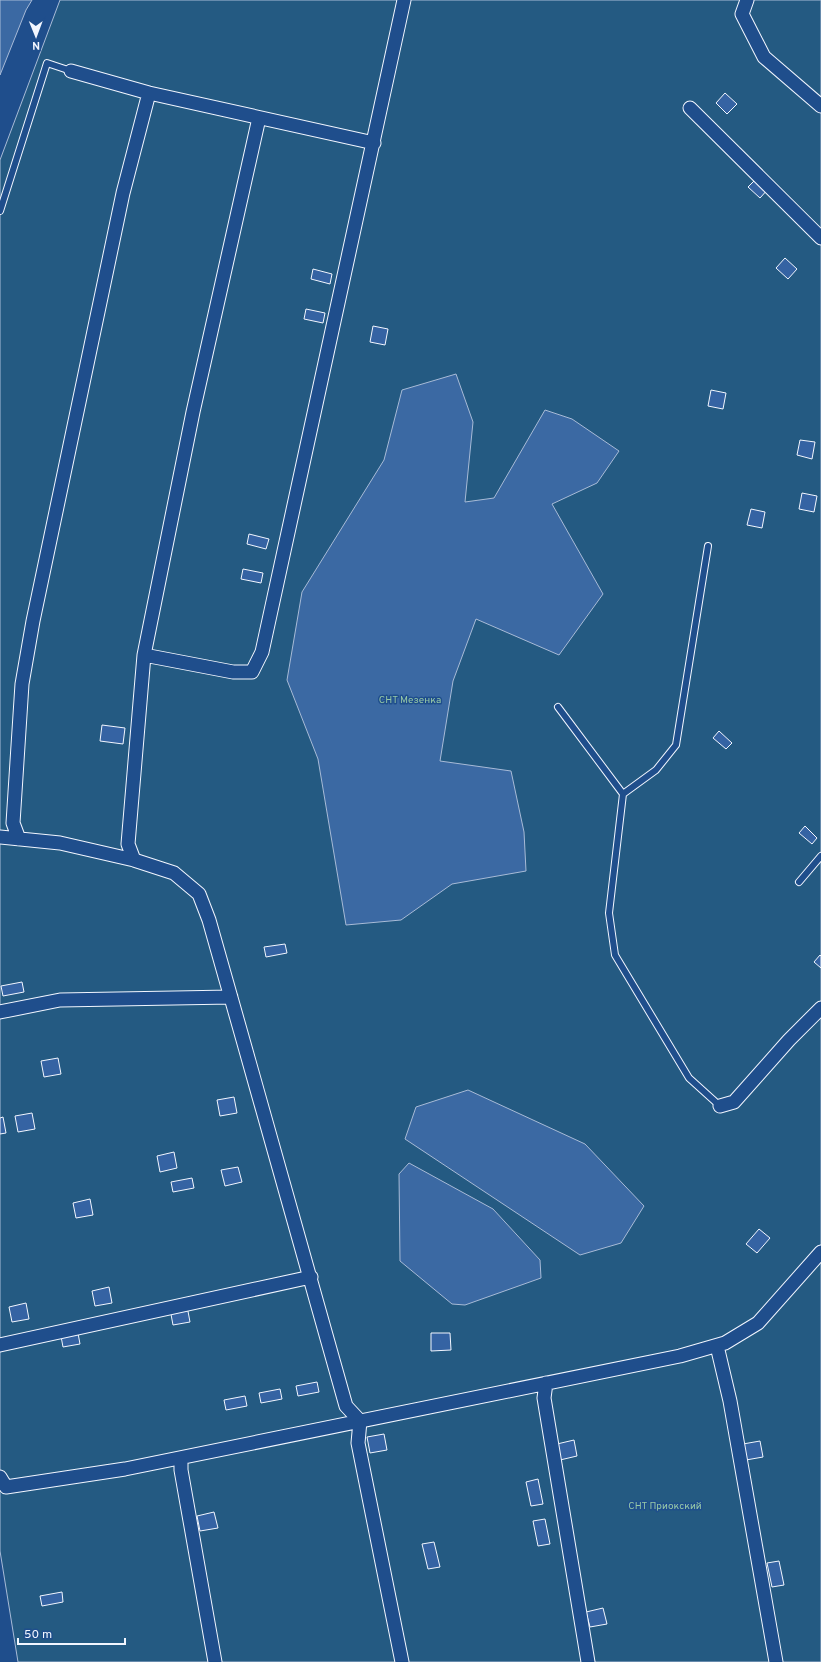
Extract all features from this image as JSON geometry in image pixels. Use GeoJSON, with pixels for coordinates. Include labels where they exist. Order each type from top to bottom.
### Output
{"type":"FeatureCollection","features":[{"type":"Feature","properties":{"kind":"street"},"geometry":{"type":"LineString","coordinates":[[144,655],[233,672],[252,672],[262,652],[404,0]]}},
{"type":"Feature","properties":{"kind":"street"},"geometry":{"type":"LineString","coordinates":[[747,0],[742,14],[764,56],[821,106]]}},
{"type":"Feature","properties":{"kind":"street"},"geometry":{"type":"LineString","coordinates":[[71,70],[149,93],[374,143]]}},
{"type":"Feature","properties":{"kind":"street"},"geometry":{"type":"LineString","coordinates":[[19,839],[13,824],[22,684],[32,621],[122,200],[149,93]]}},
{"type":"Feature","properties":{"kind":"street"},"geometry":{"type":"LineString","coordinates":[[690,108],[821,238]]}},
{"type":"Feature","properties":{"kind":"street"},"geometry":{"type":"LineString","coordinates":[[134,860],[128,844],[144,655],[193,412],[259,118]]}},
{"type":"Feature","properties":{"kind":"street"},"geometry":{"type":"LineString","coordinates":[[0,837],[60,843],[134,860],[174,873],[199,894],[209,920],[311,1277],[346,1406],[360,1421],[358,1443],[402,1662]]}},
{"type":"Feature","properties":{"kind":"street"},"geometry":{"type":"LineString","coordinates":[[0,1012],[60,1000],[231,997]]}},
{"type":"Feature","properties":{"kind":"street"},"geometry":{"type":"LineString","coordinates":[[720,1106],[734,1102],[789,1040],[821,1008]]}},
{"type":"Feature","properties":{"kind":"street"},"geometry":{"type":"LineString","coordinates":[[0,1477],[6,1487],[125,1469],[680,1356],[725,1343],[758,1324],[821,1252]]}},
{"type":"Feature","properties":{"kind":"street"},"geometry":{"type":"LineString","coordinates":[[0,1345],[311,1277]]}},
{"type":"Feature","properties":{"kind":"street"},"geometry":{"type":"LineString","coordinates":[[716,1346],[730,1401],[776,1662]]}},
{"type":"Feature","properties":{"kind":"street"},"geometry":{"type":"LineString","coordinates":[[546,1383],[544,1398],[588,1662]]}},
{"type":"Feature","properties":{"kind":"street"},"geometry":{"type":"LineString","coordinates":[[181,1458],[180,1470],[215,1662]]}},
{"type":"Feature","properties":{"kind":"lane"},"geometry":{"type":"LineString","coordinates":[[0,211],[47,63],[71,70]]}},
{"type":"Feature","properties":{"kind":"lane"},"geometry":{"type":"LineString","coordinates":[[623,794],[656,770],[676,745],[708,546]]}},
{"type":"Feature","properties":{"kind":"lane"},"geometry":{"type":"LineString","coordinates":[[558,707],[623,794],[609,913],[615,955],[688,1078],[720,1106]]}},
{"type":"Feature","properties":{"kind":"lane"},"geometry":{"type":"LineString","coordinates":[[799,882],[821,856]]}},
{"type":"Feature","properties":{"kind":"green space","name":"СНТ Мезенка"},"geometry":{"type":"Polygon","coordinates":[[[60,0],[821,0],[821,1662],[18,1662],[0,1551],[0,160],[60,0]]]}},
{"type":"Feature","properties":{"kind":"shaded area"},"geometry":{"type":"Polygon","coordinates":[[[0,0],[32,0],[26,10],[0,75],[0,0]]]}},
{"type":"Feature","properties":{"kind":"shaded area"},"geometry":{"type":"Polygon","coordinates":[[[456,374],[473,422],[465,502],[494,498],[545,410],[572,419],[619,451],[597,483],[552,504],[603,594],[559,655],[476,619],[453,681],[440,761],[511,771],[524,832],[526,871],[452,884],[401,920],[346,925],[318,759],[287,680],[302,592],[384,460],[402,390],[456,374]]]}},
{"type":"Feature","properties":{"kind":"shaded area"},"geometry":{"type":"Polygon","coordinates":[[[468,1090],[585,1144],[644,1206],[621,1243],[580,1255],[405,1139],[416,1107],[468,1090]]]}},
{"type":"Feature","properties":{"kind":"shaded area"},"geometry":{"type":"Polygon","coordinates":[[[409,1163],[493,1209],[540,1260],[541,1278],[465,1305],[452,1304],[400,1261],[399,1174],[409,1163]]]}},
{"type":"Feature","properties":{"kind":"building"},"geometry":{"type":"Polygon","coordinates":[[[725,93],[737,104],[727,114],[716,103],[725,93]]]}},
{"type":"Feature","properties":{"kind":"building"},"geometry":{"type":"Polygon","coordinates":[[[758,177],[769,188],[760,198],[748,187],[758,177]]]}},
{"type":"Feature","properties":{"kind":"building"},"geometry":{"type":"Polygon","coordinates":[[[785,258],[797,269],[788,279],[776,268],[785,258]]]}},
{"type":"Feature","properties":{"kind":"building"},"geometry":{"type":"Polygon","coordinates":[[[313,269],[332,274],[330,284],[311,279],[313,269]]]}},
{"type":"Feature","properties":{"kind":"building"},"geometry":{"type":"Polygon","coordinates":[[[306,309],[325,313],[323,323],[304,319],[306,309]]]}},
{"type":"Feature","properties":{"kind":"building"},"geometry":{"type":"Polygon","coordinates":[[[373,326],[388,329],[385,345],[370,342],[373,326]]]}},
{"type":"Feature","properties":{"kind":"building"},"geometry":{"type":"Polygon","coordinates":[[[711,390],[726,393],[723,409],[708,406],[711,390]]]}},
{"type":"Feature","properties":{"kind":"building"},"geometry":{"type":"Polygon","coordinates":[[[800,440],[815,442],[812,459],[797,455],[800,440]]]}},
{"type":"Feature","properties":{"kind":"building"},"geometry":{"type":"Polygon","coordinates":[[[802,493],[817,496],[814,512],[799,509],[802,493]]]}},
{"type":"Feature","properties":{"kind":"building"},"geometry":{"type":"Polygon","coordinates":[[[751,509],[765,512],[762,528],[747,525],[751,509]]]}},
{"type":"Feature","properties":{"kind":"building"},"geometry":{"type":"Polygon","coordinates":[[[249,534],[269,539],[266,549],[247,544],[249,534]]]}},
{"type":"Feature","properties":{"kind":"building"},"geometry":{"type":"Polygon","coordinates":[[[243,569],[263,573],[261,583],[241,579],[243,569]]]}},
{"type":"Feature","properties":{"kind":"building"},"geometry":{"type":"Polygon","coordinates":[[[102,725],[125,728],[123,744],[100,741],[102,725]]]}},
{"type":"Feature","properties":{"kind":"building"},"geometry":{"type":"Polygon","coordinates":[[[719,731],[732,743],[726,749],[713,738],[719,731]]]}},
{"type":"Feature","properties":{"kind":"building"},"geometry":{"type":"Polygon","coordinates":[[[805,826],[817,838],[812,844],[799,833],[805,826]]]}},
{"type":"Feature","properties":{"kind":"building"},"geometry":{"type":"Polygon","coordinates":[[[285,944],[287,953],[266,957],[264,947],[285,944]]]}},
{"type":"Feature","properties":{"kind":"building"},"geometry":{"type":"Polygon","coordinates":[[[820,955],[821,956],[821,968],[814,962],[820,955]]]}},
{"type":"Feature","properties":{"kind":"building"},"geometry":{"type":"Polygon","coordinates":[[[22,982],[24,992],[3,996],[1,986],[22,982]]]}},
{"type":"Feature","properties":{"kind":"building"},"geometry":{"type":"Polygon","coordinates":[[[58,1058],[61,1074],[44,1077],[41,1061],[58,1058]]]}},
{"type":"Feature","properties":{"kind":"building"},"geometry":{"type":"Polygon","coordinates":[[[234,1097],[237,1113],[220,1116],[217,1100],[234,1097]]]}},
{"type":"Feature","properties":{"kind":"building"},"geometry":{"type":"Polygon","coordinates":[[[32,1113],[35,1129],[18,1132],[15,1116],[32,1113]]]}},
{"type":"Feature","properties":{"kind":"building"},"geometry":{"type":"Polygon","coordinates":[[[3,1117],[6,1133],[0,1134],[0,1118],[3,1117]]]}},
{"type":"Feature","properties":{"kind":"building"},"geometry":{"type":"Polygon","coordinates":[[[174,1152],[177,1168],[160,1172],[157,1156],[174,1152]]]}},
{"type":"Feature","properties":{"kind":"building"},"geometry":{"type":"Polygon","coordinates":[[[238,1167],[242,1182],[225,1186],[221,1170],[238,1167]]]}},
{"type":"Feature","properties":{"kind":"building"},"geometry":{"type":"Polygon","coordinates":[[[192,1178],[194,1188],[173,1192],[171,1182],[192,1178]]]}},
{"type":"Feature","properties":{"kind":"building"},"geometry":{"type":"Polygon","coordinates":[[[90,1199],[93,1215],[76,1218],[73,1203],[90,1199]]]}},
{"type":"Feature","properties":{"kind":"building"},"geometry":{"type":"Polygon","coordinates":[[[759,1229],[770,1238],[757,1253],[746,1244],[759,1229]]]}},
{"type":"Feature","properties":{"kind":"building"},"geometry":{"type":"Polygon","coordinates":[[[109,1287],[112,1303],[95,1306],[92,1291],[109,1287]]]}},
{"type":"Feature","properties":{"kind":"building"},"geometry":{"type":"Polygon","coordinates":[[[26,1303],[29,1319],[12,1322],[9,1307],[26,1303]]]}},
{"type":"Feature","properties":{"kind":"building"},"geometry":{"type":"Polygon","coordinates":[[[187,1306],[190,1322],[173,1325],[170,1309],[187,1306]]]}},
{"type":"Feature","properties":{"kind":"building"},"geometry":{"type":"Polygon","coordinates":[[[77,1328],[80,1344],[63,1347],[60,1331],[77,1328]]]}},
{"type":"Feature","properties":{"kind":"building"},"geometry":{"type":"Polygon","coordinates":[[[431,1333],[450,1333],[451,1350],[431,1351],[431,1333]]]}},
{"type":"Feature","properties":{"kind":"building"},"geometry":{"type":"Polygon","coordinates":[[[317,1382],[319,1392],[298,1396],[296,1386],[317,1382]]]}},
{"type":"Feature","properties":{"kind":"building"},"geometry":{"type":"Polygon","coordinates":[[[280,1389],[282,1399],[261,1403],[259,1393],[280,1389]]]}},
{"type":"Feature","properties":{"kind":"building"},"geometry":{"type":"Polygon","coordinates":[[[245,1396],[247,1406],[226,1410],[224,1400],[245,1396]]]}},
{"type":"Feature","properties":{"kind":"building"},"geometry":{"type":"Polygon","coordinates":[[[384,1434],[387,1450],[370,1453],[367,1437],[384,1434]]]}},
{"type":"Feature","properties":{"kind":"building"},"geometry":{"type":"Polygon","coordinates":[[[574,1440],[577,1456],[560,1460],[557,1444],[574,1440]]]}},
{"type":"Feature","properties":{"kind":"building"},"geometry":{"type":"Polygon","coordinates":[[[760,1441],[763,1457],[746,1460],[743,1444],[760,1441]]]}},
{"type":"Feature","properties":{"kind":"building"},"geometry":{"type":"Polygon","coordinates":[[[538,1479],[543,1504],[531,1506],[526,1482],[538,1479]]]}},
{"type":"Feature","properties":{"kind":"building"},"geometry":{"type":"Polygon","coordinates":[[[214,1512],[218,1528],[200,1531],[197,1516],[214,1512]]]}},
{"type":"Feature","properties":{"kind":"building"},"geometry":{"type":"Polygon","coordinates":[[[545,1519],[550,1544],[538,1546],[533,1521],[545,1519]]]}},
{"type":"Feature","properties":{"kind":"building"},"geometry":{"type":"Polygon","coordinates":[[[434,1542],[440,1567],[428,1569],[422,1544],[434,1542]]]}},
{"type":"Feature","properties":{"kind":"building"},"geometry":{"type":"Polygon","coordinates":[[[779,1561],[784,1585],[772,1587],[767,1563],[779,1561]]]}},
{"type":"Feature","properties":{"kind":"building"},"geometry":{"type":"Polygon","coordinates":[[[62,1592],[63,1602],[42,1606],[40,1596],[62,1592]]]}},
{"type":"Feature","properties":{"kind":"building"},"geometry":{"type":"Polygon","coordinates":[[[603,1608],[607,1624],[590,1627],[586,1612],[603,1608]]]}},
{"type":"Feature","properties":{"kind":"park label","name":"СНТ Приокский"},"geometry":{"type":"Point","coordinates":[665,1506]}}]}
